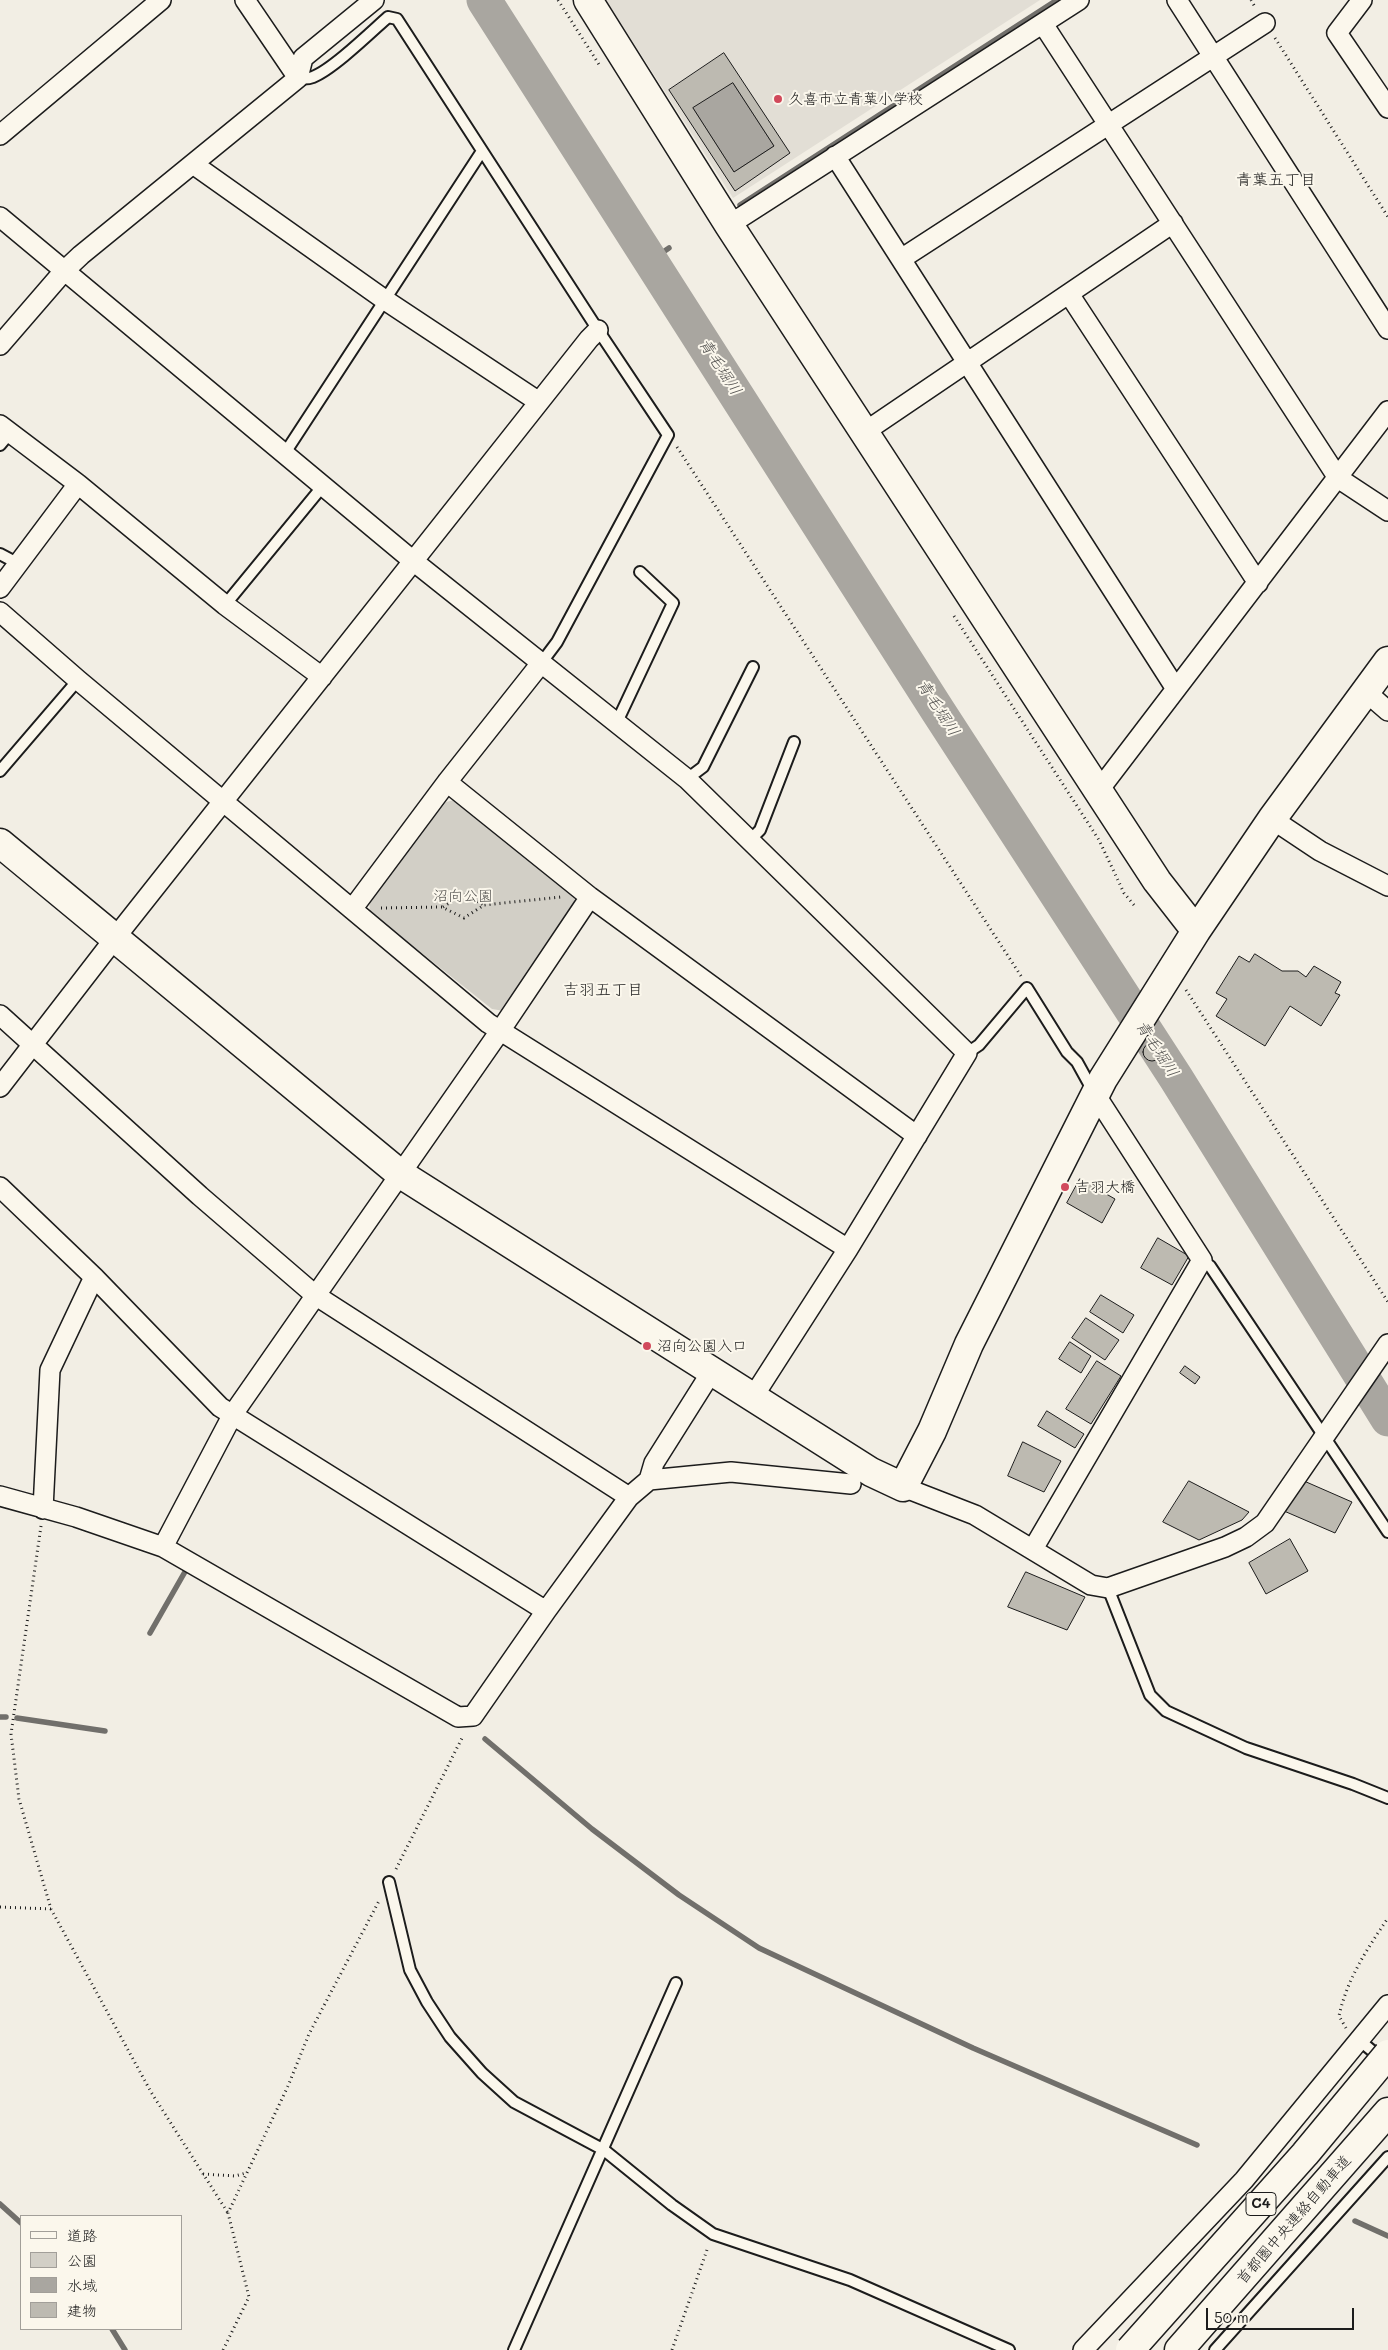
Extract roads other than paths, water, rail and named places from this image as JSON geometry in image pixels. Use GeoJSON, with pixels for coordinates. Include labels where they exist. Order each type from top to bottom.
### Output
{"type":"FeatureCollection","features":[{"type":"Feature","properties":{"kind":"main road"},"geometry":{"type":"LineString","coordinates":[[588,0],[729,225],[866,431],[1157,881],[1196,931]]}},
{"type":"Feature","properties":{"kind":"main road"},"geometry":{"type":"LineString","coordinates":[[0,843],[399,1173],[871,1472],[903,1487],[932,1431],[973,1336],[1099,1086],[1177,982],[1196,931],[1272,819],[1388,661]]}},
{"type":"Feature","properties":{"kind":"main road","name":"C4"},"geometry":{"type":"LineString","coordinates":[[1130,2350],[1305,2154],[1388,2054]]}},
{"type":"Feature","properties":{"kind":"main road","name":"首都圏中央連絡自動車道"},"geometry":{"type":"LineString","coordinates":[[1179,2350],[1388,2112]]}},
{"type":"Feature","properties":{"kind":"street"},"geometry":{"type":"LineString","coordinates":[[0,135],[161,0]]}},
{"type":"Feature","properties":{"kind":"street"},"geometry":{"type":"LineString","coordinates":[[245,0],[298,78]]}},
{"type":"Feature","properties":{"kind":"street"},"geometry":{"type":"LineString","coordinates":[[0,345],[64,271],[81,255],[298,78],[303,58],[374,0]]}},
{"type":"Feature","properties":{"kind":"street"},"geometry":{"type":"LineString","coordinates":[[729,225],[1079,0]]}},
{"type":"Feature","properties":{"kind":"street"},"geometry":{"type":"LineString","coordinates":[[1177,0],[1388,329]]}},
{"type":"Feature","properties":{"kind":"street"},"geometry":{"type":"LineString","coordinates":[[1362,0],[1337,33],[1388,108]]}},
{"type":"Feature","properties":{"kind":"street"},"geometry":{"type":"LineString","coordinates":[[902,259],[1265,23]]}},
{"type":"Feature","properties":{"kind":"street"},"geometry":{"type":"LineString","coordinates":[[1043,24],[1338,478],[1388,512]]}},
{"type":"Feature","properties":{"kind":"street"},"geometry":{"type":"LineString","coordinates":[[836,156],[1176,690]]}},
{"type":"Feature","properties":{"kind":"street"},"geometry":{"type":"LineString","coordinates":[[193,164],[385,300],[539,402]]}},
{"type":"Feature","properties":{"kind":"street"},"geometry":{"type":"LineString","coordinates":[[0,218],[412,560],[687,779],[967,1053],[848,1249],[753,1397]]}},
{"type":"Feature","properties":{"kind":"street"},"geometry":{"type":"LineString","coordinates":[[866,431],[1173,223]]}},
{"type":"Feature","properties":{"kind":"street"},"geometry":{"type":"LineString","coordinates":[[1069,294],[1258,582]]}},
{"type":"Feature","properties":{"kind":"street"},"geometry":{"type":"LineString","coordinates":[[0,1087],[115,938],[322,678],[412,560],[598,330]]}},
{"type":"Feature","properties":{"kind":"street"},"geometry":{"type":"LineString","coordinates":[[1099,790],[1388,411]]}},
{"type":"Feature","properties":{"kind":"street"},"geometry":{"type":"LineString","coordinates":[[3,434],[78,484],[225,605],[322,678]]}},
{"type":"Feature","properties":{"kind":"street"},"geometry":{"type":"LineString","coordinates":[[0,588],[78,484]]}},
{"type":"Feature","properties":{"kind":"street"},"geometry":{"type":"LineString","coordinates":[[0,612],[78,680],[353,908],[488,1023],[848,1249]]}},
{"type":"Feature","properties":{"kind":"street"},"geometry":{"type":"LineString","coordinates":[[353,908],[447,782],[542,662]]}},
{"type":"Feature","properties":{"kind":"street"},"geometry":{"type":"LineString","coordinates":[[1366,692],[1388,711]]}},
{"type":"Feature","properties":{"kind":"street"},"geometry":{"type":"LineString","coordinates":[[447,782],[590,897],[917,1136]]}},
{"type":"Feature","properties":{"kind":"street"},"geometry":{"type":"LineString","coordinates":[[1272,819],[1320,851],[1388,886]]}},
{"type":"Feature","properties":{"kind":"street"},"geometry":{"type":"LineString","coordinates":[[163,1547],[233,1414],[500,1030],[590,897]]}},
{"type":"Feature","properties":{"kind":"street"},"geometry":{"type":"LineString","coordinates":[[0,1015],[200,1196],[316,1295],[629,1497]]}},
{"type":"Feature","properties":{"kind":"street"},"geometry":{"type":"LineString","coordinates":[[1034,1549],[1202,1260],[1099,1086]]}},
{"type":"Feature","properties":{"kind":"street"},"geometry":{"type":"LineString","coordinates":[[0,1187],[94,1277],[220,1407],[546,1611]]}},
{"type":"Feature","properties":{"kind":"street"},"geometry":{"type":"LineString","coordinates":[[43,1509],[50,1370],[94,1277]]}},
{"type":"Feature","properties":{"kind":"street"},"geometry":{"type":"LineString","coordinates":[[903,1487],[975,1515],[1091,1585],[1108,1588],[1225,1547],[1256,1530],[1273,1513],[1326,1432],[1388,1344]]}},
{"type":"Feature","properties":{"kind":"street"},"geometry":{"type":"LineString","coordinates":[[0,1496],[76,1517],[163,1547],[458,1717],[473,1716],[629,1497],[649,1480],[654,1463],[712,1371]]}},
{"type":"Feature","properties":{"kind":"street"},"geometry":{"type":"LineString","coordinates":[[649,1480],[731,1472],[851,1484]]}},
{"type":"Feature","properties":{"kind":"street"},"geometry":{"type":"LineString","coordinates":[[1083,2350],[1244,2180],[1388,2005]]}},
{"type":"Feature","properties":{"kind":"lane"},"geometry":{"type":"LineString","coordinates":[[298,78],[314,77],[388,17],[397,19],[668,435],[557,642],[542,662]]}},
{"type":"Feature","properties":{"kind":"lane"},"geometry":{"type":"LineString","coordinates":[[285,453],[482,151]]}},
{"type":"Feature","properties":{"kind":"lane"},"geometry":{"type":"LineString","coordinates":[[225,605],[322,486]]}},
{"type":"Feature","properties":{"kind":"lane"},"geometry":{"type":"LineString","coordinates":[[0,554],[17,564]]}},
{"type":"Feature","properties":{"kind":"lane"},"geometry":{"type":"LineString","coordinates":[[617,722],[673,603],[640,572]]}},
{"type":"Feature","properties":{"kind":"lane"},"geometry":{"type":"LineString","coordinates":[[687,779],[703,767],[753,667]]}},
{"type":"Feature","properties":{"kind":"lane"},"geometry":{"type":"LineString","coordinates":[[0,771],[78,680]]}},
{"type":"Feature","properties":{"kind":"lane"},"geometry":{"type":"LineString","coordinates":[[750,840],[760,830],[794,742]]}},
{"type":"Feature","properties":{"kind":"lane"},"geometry":{"type":"LineString","coordinates":[[967,1053],[979,1045],[1027,988],[1067,1052],[1099,1086]]}},
{"type":"Feature","properties":{"kind":"lane"},"geometry":{"type":"LineString","coordinates":[[1202,1260],[1210,1266],[1326,1432],[1388,1532]]}},
{"type":"Feature","properties":{"kind":"lane"},"geometry":{"type":"LineString","coordinates":[[1108,1588],[1150,1695],[1166,1711],[1246,1748],[1353,1784],[1388,1798]]}},
{"type":"Feature","properties":{"kind":"lane"},"geometry":{"type":"LineString","coordinates":[[390,1882],[410,1970],[427,2002],[450,2037],[482,2073],[514,2102],[604,2150],[672,2205],[713,2234],[850,2280],[1009,2350]]}},
{"type":"Feature","properties":{"kind":"lane"},"geometry":{"type":"LineString","coordinates":[[514,2350],[604,2150],[676,1983]]}},
{"type":"Feature","properties":{"kind":"lane"},"geometry":{"type":"LineString","coordinates":[[1359,2040],[1388,2065]]}},
{"type":"Feature","properties":{"kind":"lane"},"geometry":{"type":"LineString","coordinates":[[1215,2350],[1388,2157]]}},
{"type":"Feature","properties":{"kind":"water"},"geometry":{"type":"Polygon","coordinates":[[[733,83],[774,146],[734,172],[693,108],[733,83]]]}},
{"type":"Feature","properties":{"kind":"waterway","name":"青毛堀川"},"geometry":{"type":"LineString","coordinates":[[484,0],[938,711],[1176,1078],[1388,1419]]}},
{"type":"Feature","properties":{"kind":"waterway"},"geometry":{"type":"LineString","coordinates":[[740,205],[1057,0]]}},
{"type":"Feature","properties":{"kind":"waterway"},"geometry":{"type":"LineString","coordinates":[[650,261],[669,248]]}},
{"type":"Feature","properties":{"kind":"waterway"},"geometry":{"type":"LineString","coordinates":[[150,1633],[186,1570]]}},
{"type":"Feature","properties":{"kind":"waterway"},"geometry":{"type":"LineString","coordinates":[[0,1717],[6,1717]]}},
{"type":"Feature","properties":{"kind":"waterway"},"geometry":{"type":"LineString","coordinates":[[17,1718],[105,1731]]}},
{"type":"Feature","properties":{"kind":"waterway"},"geometry":{"type":"LineString","coordinates":[[485,1739],[592,1829],[679,1895],[759,1948],[973,2048],[1197,2145]]}},
{"type":"Feature","properties":{"kind":"waterway"},"geometry":{"type":"LineString","coordinates":[[0,2204],[20,2222]]}},
{"type":"Feature","properties":{"kind":"waterway"},"geometry":{"type":"LineString","coordinates":[[1355,2221],[1388,2236]]}},
{"type":"Feature","properties":{"kind":"waterway"},"geometry":{"type":"LineString","coordinates":[[113,2330],[125,2350]]}},
{"type":"Feature","properties":{"kind":"place","name":"久喜市立青葉小学校"},"geometry":{"type":"Point","coordinates":[778,99]}},
{"type":"Feature","properties":{"kind":"place","name":"吉羽大橋"},"geometry":{"type":"Point","coordinates":[1065,1187]}},
{"type":"Feature","properties":{"kind":"place","name":"沼向公園入口"},"geometry":{"type":"Point","coordinates":[647,1346]}},
{"type":"Feature","properties":{"kind":"district","name":"青葉五丁目"},"geometry":{"type":"Point","coordinates":[1276,180]}},
{"type":"Feature","properties":{"kind":"district","name":"吉羽五丁目"},"geometry":{"type":"Point","coordinates":[603,990]}},
{"type":"Feature","properties":{"kind":"park label","name":"沼向公園"},"geometry":{"type":"Point","coordinates":[463,896]}}]}
